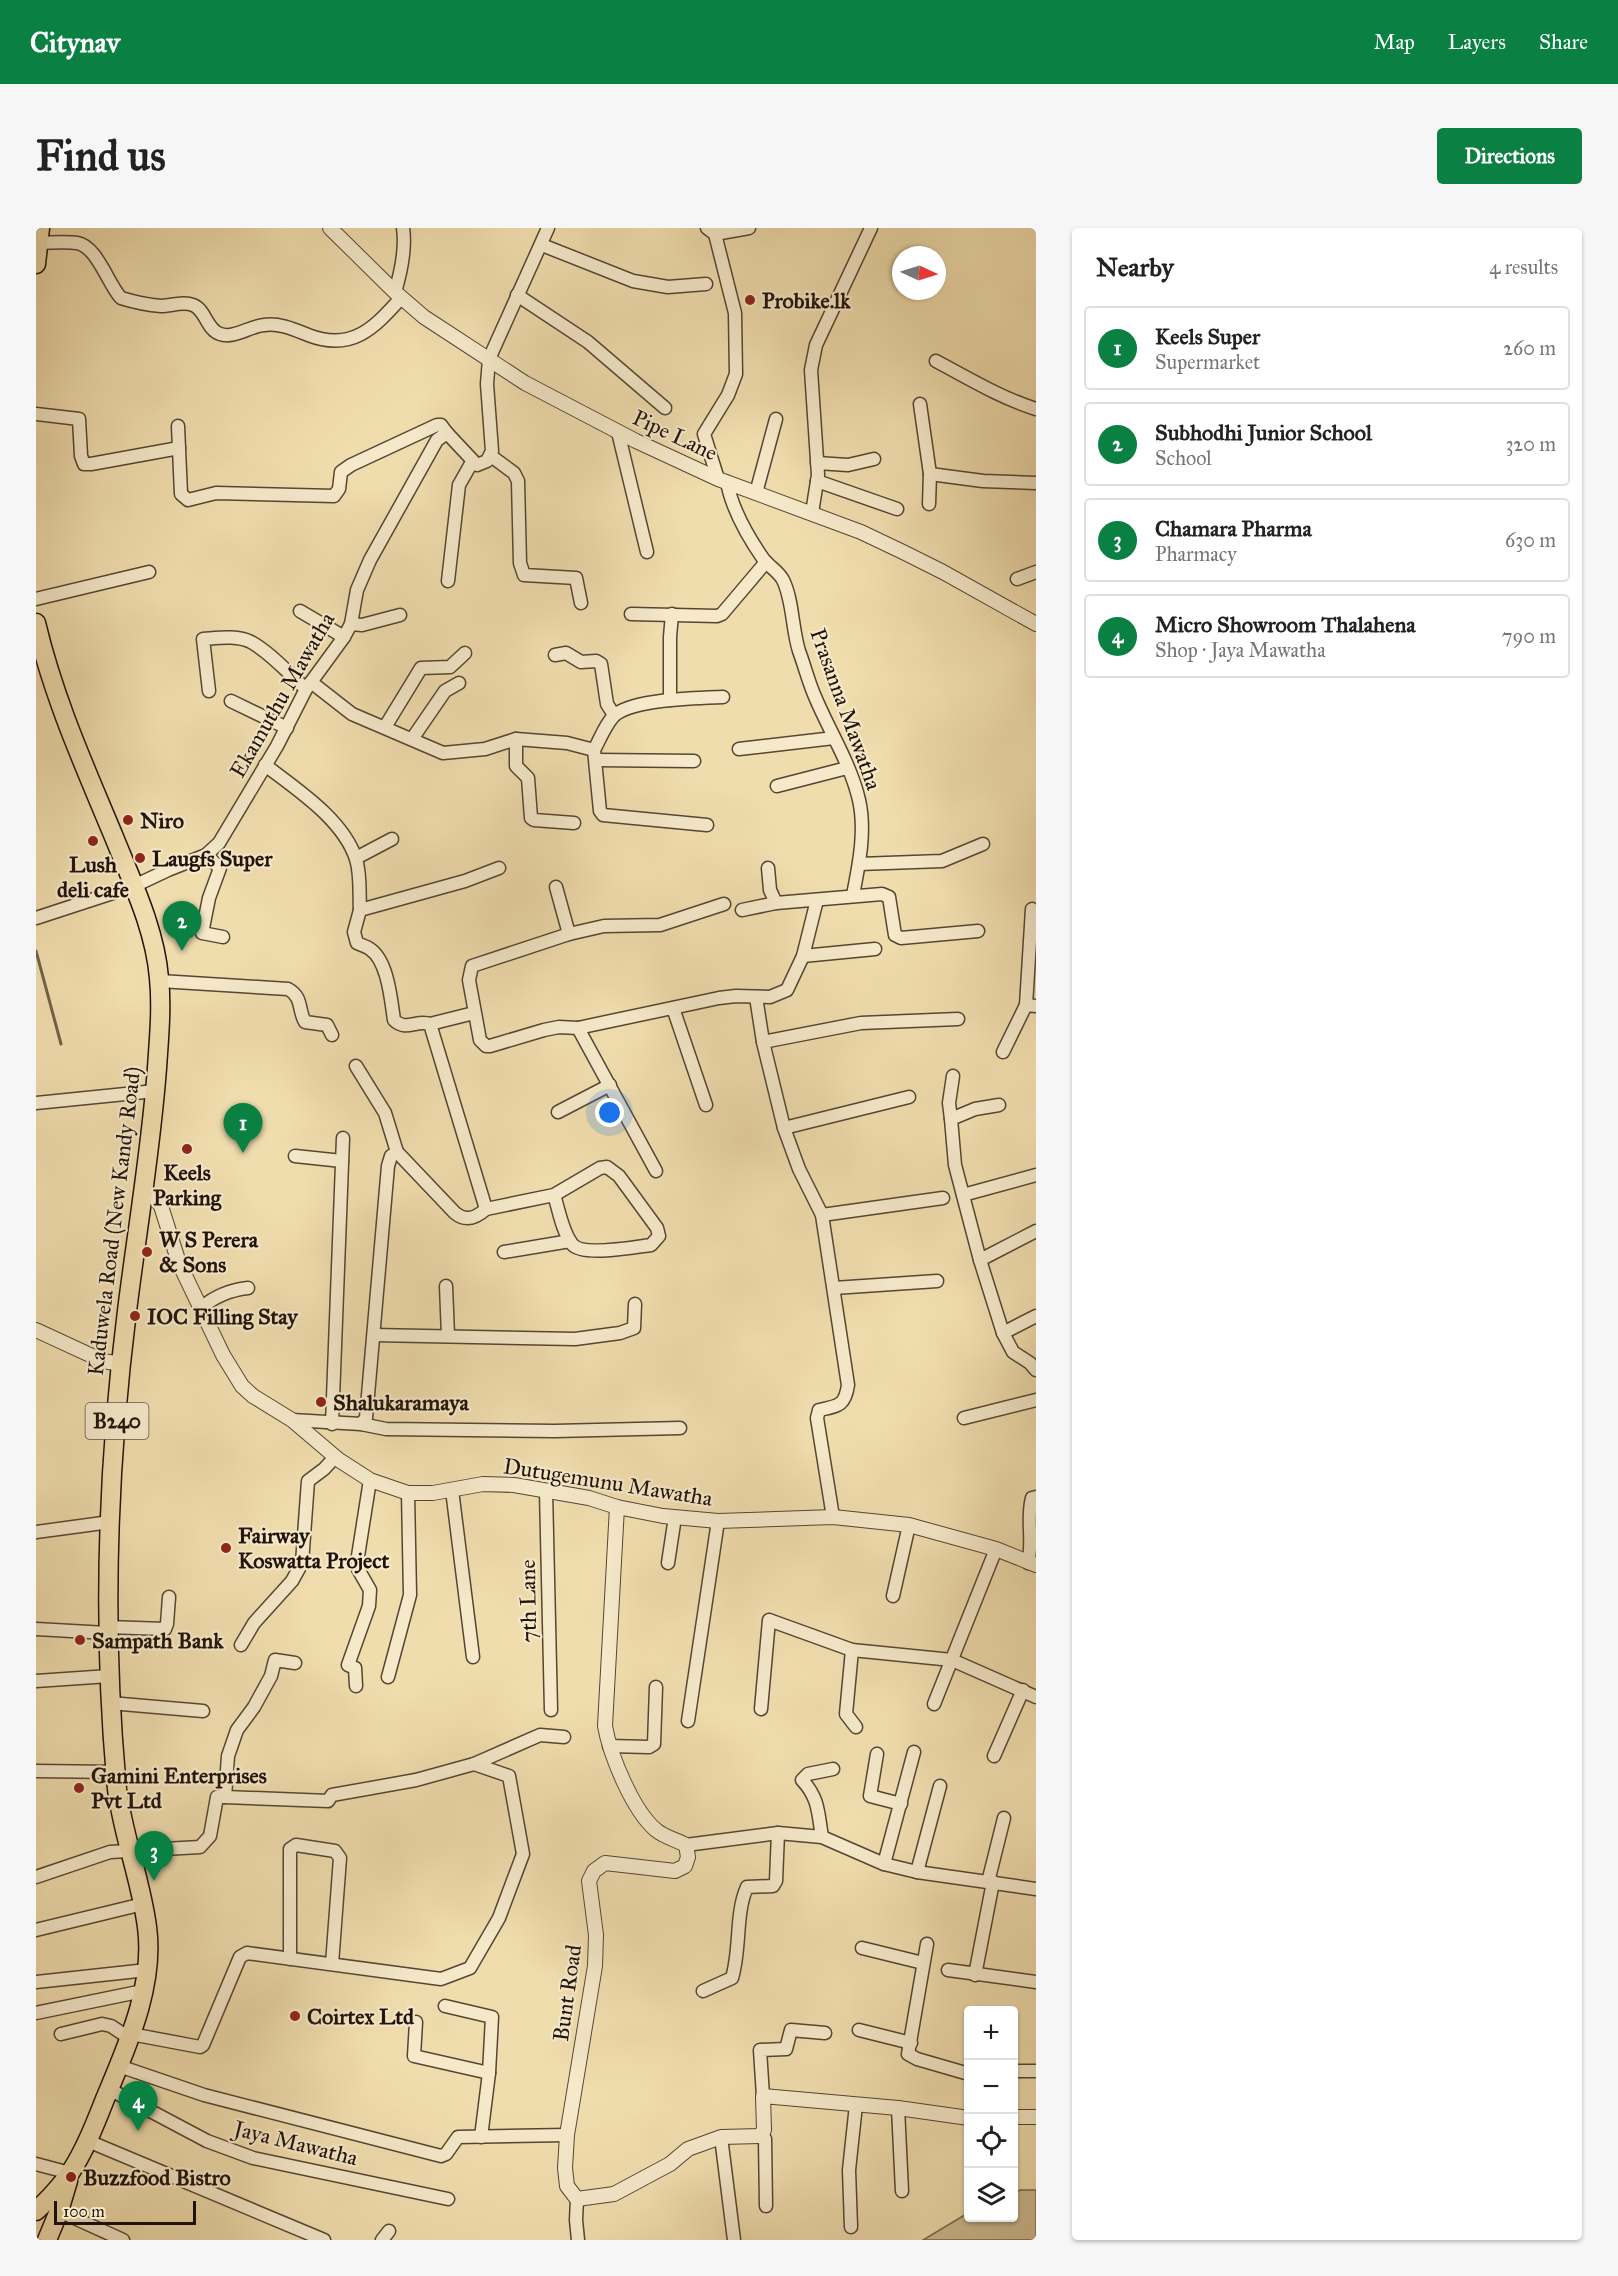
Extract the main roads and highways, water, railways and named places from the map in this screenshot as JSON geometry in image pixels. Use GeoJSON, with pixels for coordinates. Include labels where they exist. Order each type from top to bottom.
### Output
{"type":"FeatureCollection","features":[{"type":"Feature","properties":{"kind":"main road"},"geometry":{"type":"LineString","coordinates":[[36,264],[39,236]]}},
{"type":"Feature","properties":{"kind":"main road","name":"Kaduwela Road (New Kandy Road)"},"geometry":{"type":"LineString","coordinates":[[36,623],[58,704],[134,886],[150,931],[160,981],[155,1092],[145,1191],[133,1263],[121,1364],[110,1522],[107,1630],[115,1772],[120,1812],[131,1850],[147,1929],[147,1970],[130,2036],[88,2141],[59,2188],[37,2208]]}},
{"type":"Feature","properties":{"kind":"main road"},"geometry":{"type":"LineString","coordinates":[[47,2240],[59,2211],[70,2173]]}},
{"type":"Feature","properties":{"kind":"waterway"},"geometry":{"type":"LineString","coordinates":[[36,951],[61,1044]]}},
{"type":"Feature","properties":{"kind":"place","name":"Probike.lk"},"geometry":{"type":"Point","coordinates":[750,300]}},
{"type":"Feature","properties":{"kind":"place","name":"Niro"},"geometry":{"type":"Point","coordinates":[128,820]}},
{"type":"Feature","properties":{"kind":"place","name":"Lush deli cafe"},"geometry":{"type":"Point","coordinates":[93,841]}},
{"type":"Feature","properties":{"kind":"place","name":"Laugfs Super"},"geometry":{"type":"Point","coordinates":[140,858]}},
{"type":"Feature","properties":{"kind":"place","name":"Subhodhi Junior School"},"geometry":{"type":"Point","coordinates":[182,951]}},
{"type":"Feature","properties":{"kind":"place","name":"Keels Parking"},"geometry":{"type":"Point","coordinates":[187,1149]}},
{"type":"Feature","properties":{"kind":"place","name":"Keels Super"},"geometry":{"type":"Point","coordinates":[243,1153]}},
{"type":"Feature","properties":{"kind":"place","name":"W S Perera & Sons"},"geometry":{"type":"Point","coordinates":[147,1252]}},
{"type":"Feature","properties":{"kind":"place","name":"IOC Filling Stay"},"geometry":{"type":"Point","coordinates":[135,1316]}},
{"type":"Feature","properties":{"kind":"place","name":"Shalukaramaya"},"geometry":{"type":"Point","coordinates":[321,1402]}},
{"type":"Feature","properties":{"kind":"place","name":"Fairway Koswatta Project"},"geometry":{"type":"Point","coordinates":[226,1548]}},
{"type":"Feature","properties":{"kind":"place","name":"Sampath Bank"},"geometry":{"type":"Point","coordinates":[80,1640]}},
{"type":"Feature","properties":{"kind":"place","name":"Gamini Enterprises Pvt Ltd"},"geometry":{"type":"Point","coordinates":[79,1788]}},
{"type":"Feature","properties":{"kind":"place","name":"Chamara Pharma"},"geometry":{"type":"Point","coordinates":[154,1881]}},
{"type":"Feature","properties":{"kind":"place","name":"Coirtex Ltd"},"geometry":{"type":"Point","coordinates":[295,2016]}},
{"type":"Feature","properties":{"kind":"place","name":"Micro Showroom Thalahena"},"geometry":{"type":"Point","coordinates":[138,2131]}},
{"type":"Feature","properties":{"kind":"place","name":"Buzzfood Bistro"},"geometry":{"type":"Point","coordinates":[71,2177]}}]}
